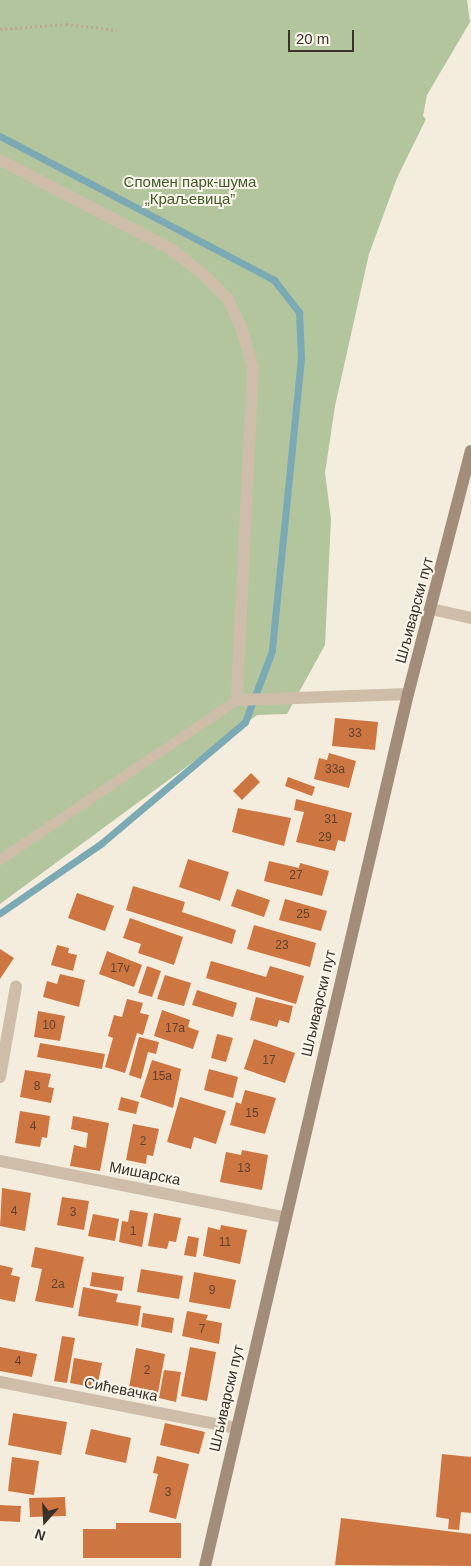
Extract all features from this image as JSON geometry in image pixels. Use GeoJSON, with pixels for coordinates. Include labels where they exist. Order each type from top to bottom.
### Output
{"type":"FeatureCollection","features":[{"type":"Feature","properties":{"kind":"main road","name":"Шљиварски пут"},"geometry":{"type":"LineString","coordinates":[[205,1566],[284,1217],[408,694],[471,451]]}},
{"type":"Feature","properties":{"kind":"street"},"geometry":{"type":"LineString","coordinates":[[0,160],[170,249],[204,274],[228,299],[241,327],[253,367],[237,700],[408,694]]}},
{"type":"Feature","properties":{"kind":"street"},"geometry":{"type":"LineString","coordinates":[[431,609],[471,618]]}},
{"type":"Feature","properties":{"kind":"street"},"geometry":{"type":"LineString","coordinates":[[0,1077],[16,986]]}},
{"type":"Feature","properties":{"kind":"street","name":"Мишарска"},"geometry":{"type":"LineString","coordinates":[[0,1161],[284,1217]]}},
{"type":"Feature","properties":{"kind":"street","name":"Сићевачка"},"geometry":{"type":"LineString","coordinates":[[0,1382],[236,1428]]}},
{"type":"Feature","properties":{"kind":"lane"},"geometry":{"type":"LineString","coordinates":[[0,860],[237,700]]}},
{"type":"Feature","properties":{"kind":"path"},"geometry":{"type":"LineString","coordinates":[[0,28],[66,24],[117,30]]}},
{"type":"Feature","properties":{"kind":"green space","name":"Спомен парк-шума „Краљевица”"},"geometry":{"type":"Polygon","coordinates":[[[0,0],[467,0],[470,22],[427,95],[423,116],[426,119],[397,178],[369,254],[335,406],[325,473],[331,519],[325,645],[287,714],[257,715],[0,904],[0,0]]]}},
{"type":"Feature","properties":{"kind":"building"},"geometry":{"type":"Polygon","coordinates":[[[335,718],[378,722],[375,750],[332,746],[335,718]]]}},
{"type":"Feature","properties":{"kind":"building"},"geometry":{"type":"Polygon","coordinates":[[[329,753],[356,761],[349,788],[314,779],[319,758],[327,760],[329,753]]]}},
{"type":"Feature","properties":{"kind":"building"},"geometry":{"type":"Polygon","coordinates":[[[251,773],[260,782],[242,800],[233,791],[251,773]]]}},
{"type":"Feature","properties":{"kind":"building"},"geometry":{"type":"Polygon","coordinates":[[[288,777],[315,787],[312,796],[285,786],[288,777]]]}},
{"type":"Feature","properties":{"kind":"building"},"geometry":{"type":"Polygon","coordinates":[[[296,799],[352,813],[345,842],[338,840],[335,851],[296,842],[304,812],[294,810],[296,799]]]}},
{"type":"Feature","properties":{"kind":"building"},"geometry":{"type":"Polygon","coordinates":[[[238,808],[291,818],[284,846],[232,832],[238,808]]]}},
{"type":"Feature","properties":{"kind":"building"},"geometry":{"type":"Polygon","coordinates":[[[188,859],[229,872],[220,901],[179,887],[188,859]]]}},
{"type":"Feature","properties":{"kind":"building"},"geometry":{"type":"Polygon","coordinates":[[[269,861],[299,868],[300,863],[329,871],[322,896],[264,881],[269,861]]]}},
{"type":"Feature","properties":{"kind":"building"},"geometry":{"type":"Polygon","coordinates":[[[133,886],[185,902],[182,912],[236,930],[232,944],[126,910],[133,886]]]}},
{"type":"Feature","properties":{"kind":"building"},"geometry":{"type":"Polygon","coordinates":[[[237,889],[270,900],[264,917],[231,906],[237,889]]]}},
{"type":"Feature","properties":{"kind":"building"},"geometry":{"type":"Polygon","coordinates":[[[77,893],[114,906],[105,931],[68,918],[77,893]]]}},
{"type":"Feature","properties":{"kind":"building"},"geometry":{"type":"Polygon","coordinates":[[[285,899],[327,911],[321,931],[279,920],[285,899]]]}},
{"type":"Feature","properties":{"kind":"building"},"geometry":{"type":"Polygon","coordinates":[[[130,918],[183,937],[174,965],[138,953],[141,944],[123,938],[130,918]]]}},
{"type":"Feature","properties":{"kind":"building"},"geometry":{"type":"Polygon","coordinates":[[[254,925],[316,943],[310,967],[247,949],[254,925]]]}},
{"type":"Feature","properties":{"kind":"building"},"geometry":{"type":"Polygon","coordinates":[[[57,945],[69,948],[68,953],[77,955],[73,971],[51,965],[57,945]]]}},
{"type":"Feature","properties":{"kind":"building"},"geometry":{"type":"Polygon","coordinates":[[[0,949],[14,958],[0,979],[0,949]]]}},
{"type":"Feature","properties":{"kind":"building"},"geometry":{"type":"Polygon","coordinates":[[[107,951],[142,965],[134,987],[99,974],[107,951]]]}},
{"type":"Feature","properties":{"kind":"building"},"geometry":{"type":"Polygon","coordinates":[[[211,961],[266,977],[270,966],[304,976],[296,1004],[206,978],[211,961]]]}},
{"type":"Feature","properties":{"kind":"building"},"geometry":{"type":"Polygon","coordinates":[[[147,966],[161,971],[152,997],[138,993],[147,966]]]}},
{"type":"Feature","properties":{"kind":"building"},"geometry":{"type":"Polygon","coordinates":[[[60,974],[85,980],[79,1007],[43,997],[47,981],[57,984],[60,974]]]}},
{"type":"Feature","properties":{"kind":"building"},"geometry":{"type":"Polygon","coordinates":[[[165,975],[191,983],[184,1006],[157,999],[165,975]]]}},
{"type":"Feature","properties":{"kind":"building"},"geometry":{"type":"Polygon","coordinates":[[[197,990],[237,1003],[233,1017],[192,1005],[197,990]]]}},
{"type":"Feature","properties":{"kind":"building"},"geometry":{"type":"Polygon","coordinates":[[[256,997],[293,1006],[289,1023],[279,1020],[277,1027],[250,1020],[256,997]]]}},
{"type":"Feature","properties":{"kind":"building"},"geometry":{"type":"Polygon","coordinates":[[[127,999],[143,1003],[140,1013],[149,1015],[143,1035],[137,1033],[125,1073],[105,1067],[113,1038],[108,1036],[114,1015],[122,1017],[127,999]]]}},
{"type":"Feature","properties":{"kind":"building"},"geometry":{"type":"Polygon","coordinates":[[[162,1010],[190,1020],[188,1027],[199,1031],[193,1049],[154,1036],[162,1010]]]}},
{"type":"Feature","properties":{"kind":"building"},"geometry":{"type":"Polygon","coordinates":[[[38,1011],[65,1016],[60,1041],[34,1037],[38,1011]]]}},
{"type":"Feature","properties":{"kind":"building"},"geometry":{"type":"Polygon","coordinates":[[[217,1034],[233,1038],[226,1062],[211,1058],[217,1034]]]}},
{"type":"Feature","properties":{"kind":"building"},"geometry":{"type":"Polygon","coordinates":[[[139,1037],[159,1042],[156,1054],[148,1052],[141,1079],[129,1075],[139,1037]]]}},
{"type":"Feature","properties":{"kind":"building"},"geometry":{"type":"Polygon","coordinates":[[[254,1039],[295,1053],[285,1083],[244,1069],[254,1039]]]}},
{"type":"Feature","properties":{"kind":"building"},"geometry":{"type":"Polygon","coordinates":[[[40,1043],[105,1054],[102,1069],[37,1057],[40,1043]]]}},
{"type":"Feature","properties":{"kind":"building"},"geometry":{"type":"Polygon","coordinates":[[[152,1060],[181,1069],[173,1108],[140,1097],[152,1060]]]}},
{"type":"Feature","properties":{"kind":"building"},"geometry":{"type":"Polygon","coordinates":[[[209,1069],[238,1077],[233,1098],[204,1090],[209,1069]]]}},
{"type":"Feature","properties":{"kind":"building"},"geometry":{"type":"Polygon","coordinates":[[[25,1070],[51,1074],[48,1087],[54,1088],[51,1103],[20,1097],[25,1070]]]}},
{"type":"Feature","properties":{"kind":"building"},"geometry":{"type":"Polygon","coordinates":[[[245,1090],[276,1098],[265,1134],[230,1125],[236,1102],[241,1104],[245,1090]]]}},
{"type":"Feature","properties":{"kind":"building"},"geometry":{"type":"Polygon","coordinates":[[[121,1097],[139,1102],[136,1114],[118,1110],[121,1097]]]}},
{"type":"Feature","properties":{"kind":"building"},"geometry":{"type":"Polygon","coordinates":[[[180,1097],[226,1111],[216,1144],[194,1137],[191,1149],[167,1142],[180,1097]]]}},
{"type":"Feature","properties":{"kind":"building"},"geometry":{"type":"Polygon","coordinates":[[[20,1111],[50,1116],[47,1138],[42,1137],[40,1147],[15,1143],[20,1111]]]}},
{"type":"Feature","properties":{"kind":"building"},"geometry":{"type":"Polygon","coordinates":[[[73,1116],[109,1123],[100,1171],[70,1166],[74,1145],[86,1148],[88,1133],[71,1129],[73,1116]]]}},
{"type":"Feature","properties":{"kind":"building"},"geometry":{"type":"Polygon","coordinates":[[[133,1124],[159,1129],[153,1156],[147,1155],[146,1164],[126,1160],[133,1124]]]}},
{"type":"Feature","properties":{"kind":"building"},"geometry":{"type":"Polygon","coordinates":[[[242,1150],[268,1155],[262,1190],[220,1182],[226,1152],[241,1155],[242,1150]]]}},
{"type":"Feature","properties":{"kind":"building"},"geometry":{"type":"Polygon","coordinates":[[[2,1188],[31,1193],[25,1231],[0,1226],[2,1188]]]}},
{"type":"Feature","properties":{"kind":"building"},"geometry":{"type":"Polygon","coordinates":[[[62,1197],[89,1201],[84,1230],[57,1225],[62,1197]]]}},
{"type":"Feature","properties":{"kind":"building"},"geometry":{"type":"Polygon","coordinates":[[[130,1210],[148,1213],[142,1247],[119,1242],[122,1221],[128,1222],[130,1210]]]}},
{"type":"Feature","properties":{"kind":"building"},"geometry":{"type":"Polygon","coordinates":[[[154,1213],[181,1218],[176,1242],[169,1241],[167,1249],[148,1246],[154,1213]]]}},
{"type":"Feature","properties":{"kind":"building"},"geometry":{"type":"Polygon","coordinates":[[[93,1214],[119,1219],[115,1241],[88,1236],[93,1214]]]}},
{"type":"Feature","properties":{"kind":"building"},"geometry":{"type":"Polygon","coordinates":[[[221,1225],[247,1230],[240,1264],[203,1256],[208,1227],[220,1230],[221,1225]]]}},
{"type":"Feature","properties":{"kind":"building"},"geometry":{"type":"Polygon","coordinates":[[[188,1236],[199,1238],[196,1257],[184,1255],[188,1236]]]}},
{"type":"Feature","properties":{"kind":"building"},"geometry":{"type":"Polygon","coordinates":[[[35,1247],[84,1257],[73,1308],[35,1301],[42,1269],[31,1267],[35,1247]]]}},
{"type":"Feature","properties":{"kind":"building"},"geometry":{"type":"Polygon","coordinates":[[[0,1265],[13,1268],[11,1275],[20,1277],[15,1302],[0,1299],[0,1265]]]}},
{"type":"Feature","properties":{"kind":"building"},"geometry":{"type":"Polygon","coordinates":[[[141,1269],[183,1276],[179,1299],[137,1292],[141,1269]]]}},
{"type":"Feature","properties":{"kind":"building"},"geometry":{"type":"Polygon","coordinates":[[[92,1272],[124,1277],[122,1291],[90,1286],[92,1272]]]}},
{"type":"Feature","properties":{"kind":"building"},"geometry":{"type":"Polygon","coordinates":[[[194,1272],[236,1280],[230,1309],[189,1302],[194,1272]]]}},
{"type":"Feature","properties":{"kind":"building"},"geometry":{"type":"Polygon","coordinates":[[[83,1287],[118,1294],[116,1302],[141,1306],[138,1326],[78,1316],[83,1287]]]}},
{"type":"Feature","properties":{"kind":"building"},"geometry":{"type":"Polygon","coordinates":[[[187,1311],[208,1315],[206,1320],[222,1323],[219,1344],[182,1336],[187,1311]]]}},
{"type":"Feature","properties":{"kind":"building"},"geometry":{"type":"Polygon","coordinates":[[[143,1313],[174,1318],[172,1333],[141,1327],[143,1313]]]}},
{"type":"Feature","properties":{"kind":"building"},"geometry":{"type":"Polygon","coordinates":[[[62,1336],[75,1338],[67,1383],[54,1381],[62,1336]]]}},
{"type":"Feature","properties":{"kind":"building"},"geometry":{"type":"Polygon","coordinates":[[[0,1347],[37,1354],[32,1377],[0,1371],[0,1347]]]}},
{"type":"Feature","properties":{"kind":"building"},"geometry":{"type":"Polygon","coordinates":[[[190,1347],[216,1352],[207,1401],[181,1396],[190,1347]]]}},
{"type":"Feature","properties":{"kind":"building"},"geometry":{"type":"Polygon","coordinates":[[[136,1348],[165,1354],[158,1393],[129,1388],[136,1348]]]}},
{"type":"Feature","properties":{"kind":"building"},"geometry":{"type":"Polygon","coordinates":[[[74,1358],[102,1363],[97,1388],[70,1383],[74,1358]]]}},
{"type":"Feature","properties":{"kind":"building"},"geometry":{"type":"Polygon","coordinates":[[[164,1370],[181,1372],[176,1402],[159,1398],[164,1370]]]}},
{"type":"Feature","properties":{"kind":"building"},"geometry":{"type":"Polygon","coordinates":[[[13,1413],[67,1422],[61,1455],[8,1445],[13,1413]]]}},
{"type":"Feature","properties":{"kind":"building"},"geometry":{"type":"Polygon","coordinates":[[[165,1423],[205,1432],[199,1454],[160,1445],[165,1423]]]}},
{"type":"Feature","properties":{"kind":"building"},"geometry":{"type":"Polygon","coordinates":[[[91,1429],[131,1438],[126,1463],[85,1454],[91,1429]]]}},
{"type":"Feature","properties":{"kind":"building"},"geometry":{"type":"Polygon","coordinates":[[[442,1454],[471,1457],[471,1513],[461,1512],[459,1530],[448,1529],[449,1519],[436,1517],[442,1454]]]}},
{"type":"Feature","properties":{"kind":"building"},"geometry":{"type":"Polygon","coordinates":[[[157,1456],[189,1464],[176,1519],[149,1512],[158,1474],[153,1473],[157,1456]]]}},
{"type":"Feature","properties":{"kind":"building"},"geometry":{"type":"Polygon","coordinates":[[[12,1457],[39,1461],[34,1495],[8,1491],[12,1457]]]}},
{"type":"Feature","properties":{"kind":"building"},"geometry":{"type":"Polygon","coordinates":[[[65,1497],[66,1516],[30,1517],[29,1498],[65,1497]]]}},
{"type":"Feature","properties":{"kind":"building"},"geometry":{"type":"Polygon","coordinates":[[[0,1505],[21,1506],[20,1522],[0,1521],[0,1505]]]}},
{"type":"Feature","properties":{"kind":"building"},"geometry":{"type":"Polygon","coordinates":[[[341,1518],[471,1534],[471,1566],[335,1565],[341,1518]]]}},
{"type":"Feature","properties":{"kind":"building"},"geometry":{"type":"Polygon","coordinates":[[[116,1523],[181,1523],[181,1558],[83,1558],[83,1529],[116,1529],[116,1523]]]}},
{"type":"Feature","properties":{"kind":"waterway"},"geometry":{"type":"LineString","coordinates":[[0,136],[274,280],[299,312],[301,358],[272,651],[245,722],[102,843],[0,913]]}}]}
